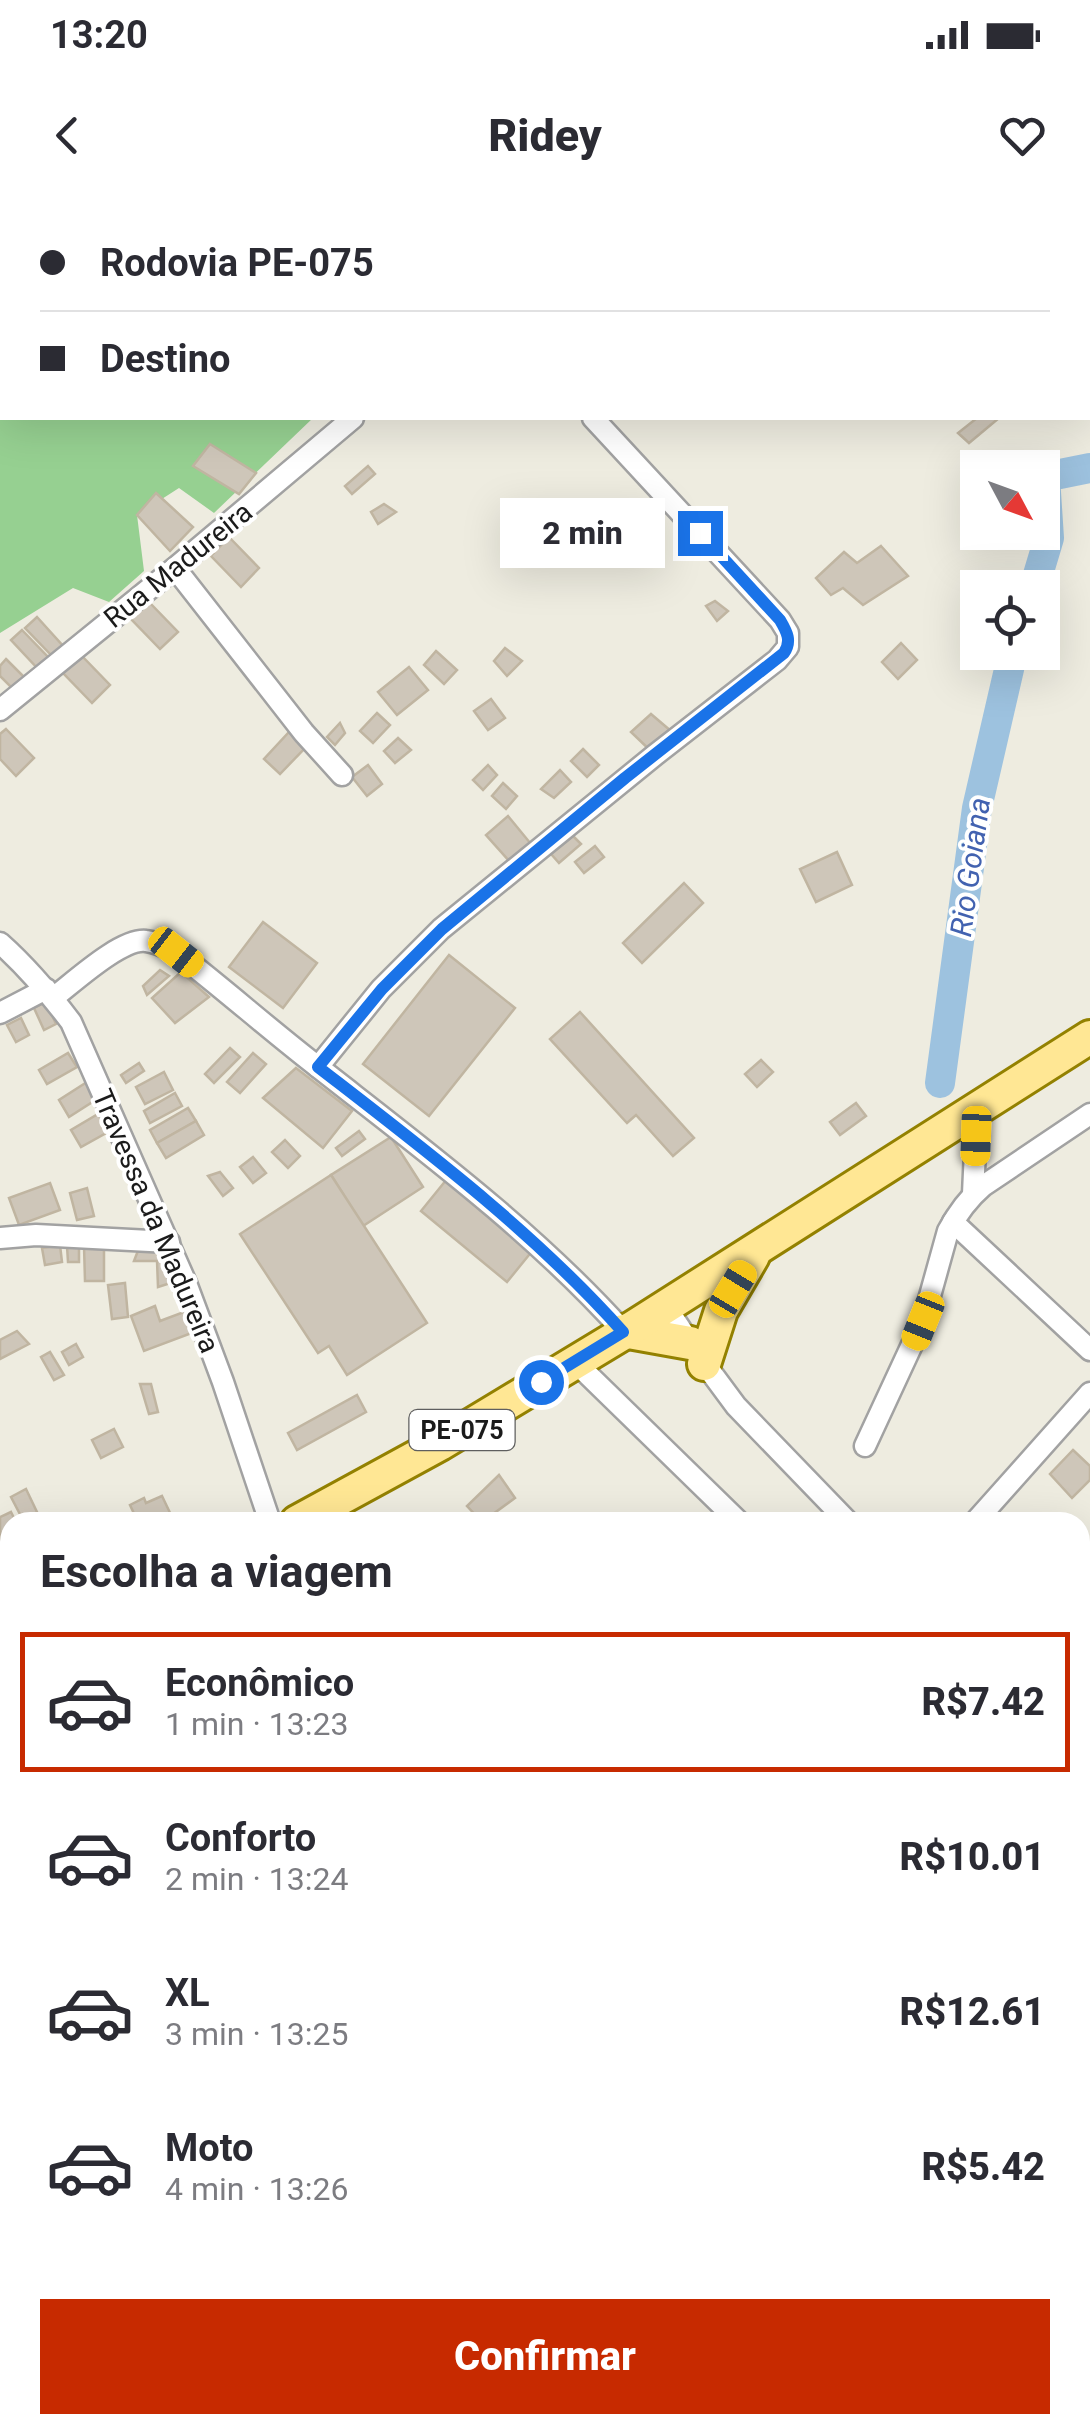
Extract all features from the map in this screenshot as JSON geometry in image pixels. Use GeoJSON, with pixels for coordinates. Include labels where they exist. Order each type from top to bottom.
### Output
{"type":"FeatureCollection","features":[{"type":"Feature","properties":{"kind":"main road","name":"PE-075"},"geometry":{"type":"LineString","coordinates":[[314,1512],[440,1444],[666,1307],[1090,1037]]}},
{"type":"Feature","properties":{"kind":"main road"},"geometry":{"type":"LineString","coordinates":[[623,1332],[697,1354],[758,1248]]}},
{"type":"Feature","properties":{"kind":"street","name":"Rua Madureira"},"geometry":{"type":"LineString","coordinates":[[0,710],[351,420]]}},
{"type":"Feature","properties":{"kind":"street"},"geometry":{"type":"LineString","coordinates":[[318,1067],[382,989],[442,929],[788,647],[788,633],[780,620],[595,420]]}},
{"type":"Feature","properties":{"kind":"street"},"geometry":{"type":"LineString","coordinates":[[175,568],[304,734],[342,776]]}},
{"type":"Feature","properties":{"kind":"street"},"geometry":{"type":"LineString","coordinates":[[0,1014],[49,994],[134,942],[146,941],[176,952],[520,1230],[623,1332]]}},
{"type":"Feature","properties":{"kind":"street","name":"Travessa da Madureira"},"geometry":{"type":"LineString","coordinates":[[0,943],[23,964],[71,1022],[169,1242],[267,1512]]}},
{"type":"Feature","properties":{"kind":"street"},"geometry":{"type":"LineString","coordinates":[[974,1194],[977,1107]]}},
{"type":"Feature","properties":{"kind":"street"},"geometry":{"type":"LineString","coordinates":[[865,1446],[918,1335],[953,1222],[974,1194],[1090,1114]]}},
{"type":"Feature","properties":{"kind":"street"},"geometry":{"type":"LineString","coordinates":[[953,1222],[1090,1350]]}},
{"type":"Feature","properties":{"kind":"street"},"geometry":{"type":"LineString","coordinates":[[0,1238],[36,1235],[169,1242]]}},
{"type":"Feature","properties":{"kind":"street"},"geometry":{"type":"LineString","coordinates":[[666,1307],[736,1406],[838,1512]]}},
{"type":"Feature","properties":{"kind":"street"},"geometry":{"type":"LineString","coordinates":[[575,1362],[729,1512]]}},
{"type":"Feature","properties":{"kind":"street"},"geometry":{"type":"LineString","coordinates":[[984,1512],[1090,1393]]}},
{"type":"Feature","properties":{"kind":"green space"},"geometry":{"type":"Polygon","coordinates":[[[0,420],[311,420],[214,513],[179,488],[137,515],[144,571],[109,602],[73,588],[0,633],[0,420]]]}},
{"type":"Feature","properties":{"kind":"building"},"geometry":{"type":"Polygon","coordinates":[[[974,420],[997,420],[969,443],[958,433],[974,420]]]}},
{"type":"Feature","properties":{"kind":"building"},"geometry":{"type":"Polygon","coordinates":[[[210,444],[256,473],[239,494],[193,466],[210,444]]]}},
{"type":"Feature","properties":{"kind":"building"},"geometry":{"type":"Polygon","coordinates":[[[368,466],[375,474],[352,494],[345,486],[368,466]]]}},
{"type":"Feature","properties":{"kind":"building"},"geometry":{"type":"Polygon","coordinates":[[[156,493],[193,527],[170,551],[137,515],[156,493]]]}},
{"type":"Feature","properties":{"kind":"building"},"geometry":{"type":"Polygon","coordinates":[[[384,504],[396,512],[378,524],[371,512],[384,504]]]}},
{"type":"Feature","properties":{"kind":"building"},"geometry":{"type":"Polygon","coordinates":[[[229,537],[259,568],[241,587],[211,556],[229,537]]]}},
{"type":"Feature","properties":{"kind":"building"},"geometry":{"type":"Polygon","coordinates":[[[881,546],[908,576],[863,605],[843,588],[831,595],[816,578],[844,552],[857,563],[881,546]]]}},
{"type":"Feature","properties":{"kind":"building"},"geometry":{"type":"Polygon","coordinates":[[[715,601],[728,611],[717,621],[706,606],[715,601]]]}},
{"type":"Feature","properties":{"kind":"building"},"geometry":{"type":"Polygon","coordinates":[[[149,602],[178,632],[160,649],[131,619],[149,602]]]}},
{"type":"Feature","properties":{"kind":"building"},"geometry":{"type":"Polygon","coordinates":[[[37,617],[64,647],[53,657],[25,628],[37,617]]]}},
{"type":"Feature","properties":{"kind":"building"},"geometry":{"type":"Polygon","coordinates":[[[22,630],[50,659],[39,670],[11,640],[22,630]]]}},
{"type":"Feature","properties":{"kind":"building"},"geometry":{"type":"Polygon","coordinates":[[[901,643],[917,660],[898,679],[882,662],[901,643]]]}},
{"type":"Feature","properties":{"kind":"building"},"geometry":{"type":"Polygon","coordinates":[[[505,648],[522,661],[507,676],[494,661],[505,648]]]}},
{"type":"Feature","properties":{"kind":"building"},"geometry":{"type":"Polygon","coordinates":[[[436,651],[457,670],[444,684],[424,665],[436,651]]]}},
{"type":"Feature","properties":{"kind":"building"},"geometry":{"type":"Polygon","coordinates":[[[81,655],[110,685],[92,703],[63,673],[81,655]]]}},
{"type":"Feature","properties":{"kind":"building"},"geometry":{"type":"Polygon","coordinates":[[[6,659],[25,678],[13,689],[0,676],[0,666],[6,659]]]}},
{"type":"Feature","properties":{"kind":"building"},"geometry":{"type":"Polygon","coordinates":[[[409,667],[428,690],[397,715],[378,692],[409,667]]]}},
{"type":"Feature","properties":{"kind":"building"},"geometry":{"type":"Polygon","coordinates":[[[491,699],[505,718],[488,730],[474,711],[491,699]]]}},
{"type":"Feature","properties":{"kind":"building"},"geometry":{"type":"Polygon","coordinates":[[[377,713],[390,725],[373,743],[360,731],[377,713]]]}},
{"type":"Feature","properties":{"kind":"building"},"geometry":{"type":"Polygon","coordinates":[[[651,714],[678,737],[655,755],[631,732],[651,714]]]}},
{"type":"Feature","properties":{"kind":"building"},"geometry":{"type":"Polygon","coordinates":[[[340,723],[345,733],[335,745],[327,737],[340,723]]]}},
{"type":"Feature","properties":{"kind":"building"},"geometry":{"type":"Polygon","coordinates":[[[6,729],[34,758],[16,776],[0,759],[0,734],[6,729]]]}},
{"type":"Feature","properties":{"kind":"building"},"geometry":{"type":"Polygon","coordinates":[[[289,732],[306,747],[280,774],[264,759],[289,732]]]}},
{"type":"Feature","properties":{"kind":"building"},"geometry":{"type":"Polygon","coordinates":[[[398,738],[411,750],[395,763],[384,751],[398,738]]]}},
{"type":"Feature","properties":{"kind":"building"},"geometry":{"type":"Polygon","coordinates":[[[583,749],[599,765],[587,777],[571,761],[583,749]]]}},
{"type":"Feature","properties":{"kind":"building"},"geometry":{"type":"Polygon","coordinates":[[[368,765],[382,784],[367,796],[352,777],[368,765]]]}},
{"type":"Feature","properties":{"kind":"building"},"geometry":{"type":"Polygon","coordinates":[[[488,765],[497,775],[483,790],[473,780],[488,765]]]}},
{"type":"Feature","properties":{"kind":"building"},"geometry":{"type":"Polygon","coordinates":[[[560,770],[571,782],[554,798],[541,789],[560,770]]]}},
{"type":"Feature","properties":{"kind":"building"},"geometry":{"type":"Polygon","coordinates":[[[503,783],[517,796],[506,809],[492,796],[503,783]]]}},
{"type":"Feature","properties":{"kind":"building"},"geometry":{"type":"Polygon","coordinates":[[[508,816],[531,844],[510,862],[486,835],[508,816]]]}},
{"type":"Feature","properties":{"kind":"building"},"geometry":{"type":"Polygon","coordinates":[[[573,836],[581,844],[559,863],[551,854],[573,836]]]}},
{"type":"Feature","properties":{"kind":"building"},"geometry":{"type":"Polygon","coordinates":[[[595,846],[604,857],[584,873],[575,862],[595,846]]]}},
{"type":"Feature","properties":{"kind":"building"},"geometry":{"type":"Polygon","coordinates":[[[837,852],[852,885],[816,902],[800,869],[837,852]]]}},
{"type":"Feature","properties":{"kind":"building"},"geometry":{"type":"Polygon","coordinates":[[[684,883],[703,903],[642,963],[623,943],[684,883]]]}},
{"type":"Feature","properties":{"kind":"building"},"geometry":{"type":"Polygon","coordinates":[[[263,922],[317,963],[283,1008],[229,967],[263,922]]]}},
{"type":"Feature","properties":{"kind":"building"},"geometry":{"type":"Polygon","coordinates":[[[449,955],[515,1008],[429,1116],[363,1064],[449,955]]]}},
{"type":"Feature","properties":{"kind":"building"},"geometry":{"type":"Polygon","coordinates":[[[160,970],[169,976],[147,995],[143,986],[160,970]]]}},
{"type":"Feature","properties":{"kind":"building"},"geometry":{"type":"Polygon","coordinates":[[[181,972],[209,997],[175,1023],[152,998],[181,972]]]}},
{"type":"Feature","properties":{"kind":"building"},"geometry":{"type":"Polygon","coordinates":[[[46,1002],[56,1024],[44,1030],[34,1008],[46,1002]]]}},
{"type":"Feature","properties":{"kind":"building"},"geometry":{"type":"Polygon","coordinates":[[[580,1012],[694,1138],[673,1156],[636,1115],[627,1123],[550,1039],[580,1012]]]}},
{"type":"Feature","properties":{"kind":"building"},"geometry":{"type":"Polygon","coordinates":[[[21,1018],[29,1035],[16,1042],[7,1025],[21,1018]]]}},
{"type":"Feature","properties":{"kind":"building"},"geometry":{"type":"Polygon","coordinates":[[[230,1048],[240,1057],[214,1083],[205,1074],[230,1048]]]}},
{"type":"Feature","properties":{"kind":"building"},"geometry":{"type":"Polygon","coordinates":[[[68,1053],[77,1067],[47,1084],[39,1070],[68,1053]]]}},
{"type":"Feature","properties":{"kind":"building"},"geometry":{"type":"Polygon","coordinates":[[[253,1053],[266,1064],[240,1093],[227,1082],[253,1053]]]}},
{"type":"Feature","properties":{"kind":"building"},"geometry":{"type":"Polygon","coordinates":[[[761,1060],[773,1072],[757,1087],[745,1074],[761,1060]]]}},
{"type":"Feature","properties":{"kind":"building"},"geometry":{"type":"Polygon","coordinates":[[[139,1063],[144,1071],[126,1083],[121,1075],[139,1063]]]}},
{"type":"Feature","properties":{"kind":"building"},"geometry":{"type":"Polygon","coordinates":[[[296,1068],[352,1111],[323,1148],[263,1098],[296,1068]]]}},
{"type":"Feature","properties":{"kind":"building"},"geometry":{"type":"Polygon","coordinates":[[[164,1072],[173,1090],[145,1104],[136,1087],[164,1072]]]}},
{"type":"Feature","properties":{"kind":"building"},"geometry":{"type":"Polygon","coordinates":[[[87,1082],[97,1099],[69,1117],[59,1100],[87,1082]]]}},
{"type":"Feature","properties":{"kind":"building"},"geometry":{"type":"Polygon","coordinates":[[[175,1093],[182,1106],[150,1123],[144,1111],[175,1093]]]}},
{"type":"Feature","properties":{"kind":"building"},"geometry":{"type":"Polygon","coordinates":[[[856,1103],[866,1116],[840,1135],[830,1122],[856,1103]]]}},
{"type":"Feature","properties":{"kind":"building"},"geometry":{"type":"Polygon","coordinates":[[[188,1108],[196,1121],[157,1143],[150,1130],[188,1108]]]}},
{"type":"Feature","properties":{"kind":"building"},"geometry":{"type":"Polygon","coordinates":[[[98,1114],[108,1132],[81,1147],[71,1130],[98,1114]]]}},
{"type":"Feature","properties":{"kind":"building"},"geometry":{"type":"Polygon","coordinates":[[[196,1121],[204,1135],[166,1158],[157,1143],[196,1121]]]}},
{"type":"Feature","properties":{"kind":"building"},"geometry":{"type":"Polygon","coordinates":[[[359,1131],[365,1139],[342,1156],[336,1148],[359,1131]]]}},
{"type":"Feature","properties":{"kind":"building"},"geometry":{"type":"Polygon","coordinates":[[[391,1137],[423,1187],[363,1226],[331,1175],[391,1137]]]}},
{"type":"Feature","properties":{"kind":"building"},"geometry":{"type":"Polygon","coordinates":[[[285,1140],[300,1156],[288,1168],[272,1152],[285,1140]]]}},
{"type":"Feature","properties":{"kind":"building"},"geometry":{"type":"Polygon","coordinates":[[[253,1157],[266,1173],[253,1183],[240,1167],[253,1157]]]}},
{"type":"Feature","properties":{"kind":"building"},"geometry":{"type":"Polygon","coordinates":[[[220,1172],[233,1188],[223,1196],[208,1176],[220,1172]]]}},
{"type":"Feature","properties":{"kind":"building"},"geometry":{"type":"Polygon","coordinates":[[[331,1175],[427,1323],[347,1375],[329,1346],[318,1353],[240,1234],[331,1175]]]}},
{"type":"Feature","properties":{"kind":"building"},"geometry":{"type":"Polygon","coordinates":[[[447,1179],[533,1250],[507,1282],[421,1211],[447,1179]]]}},
{"type":"Feature","properties":{"kind":"building"},"geometry":{"type":"Polygon","coordinates":[[[50,1183],[60,1210],[19,1225],[9,1198],[50,1183]]]}},
{"type":"Feature","properties":{"kind":"building"},"geometry":{"type":"Polygon","coordinates":[[[87,1188],[94,1216],[77,1220],[70,1193],[87,1188]]]}},
{"type":"Feature","properties":{"kind":"building"},"geometry":{"type":"Polygon","coordinates":[[[60,1245],[62,1262],[45,1265],[42,1248],[60,1245]]]}},
{"type":"Feature","properties":{"kind":"building"},"geometry":{"type":"Polygon","coordinates":[[[104,1245],[104,1281],[85,1281],[84,1246],[104,1245]]]}},
{"type":"Feature","properties":{"kind":"building"},"geometry":{"type":"Polygon","coordinates":[[[67,1246],[79,1246],[79,1262],[68,1262],[67,1246]]]}},
{"type":"Feature","properties":{"kind":"building"},"geometry":{"type":"Polygon","coordinates":[[[166,1247],[177,1281],[158,1287],[157,1261],[134,1261],[139,1248],[166,1247]]]}},
{"type":"Feature","properties":{"kind":"building"},"geometry":{"type":"Polygon","coordinates":[[[125,1283],[128,1317],[112,1319],[108,1285],[125,1283]]]}},
{"type":"Feature","properties":{"kind":"building"},"geometry":{"type":"Polygon","coordinates":[[[155,1306],[160,1321],[189,1310],[197,1331],[144,1351],[131,1316],[155,1306]]]}},
{"type":"Feature","properties":{"kind":"building"},"geometry":{"type":"Polygon","coordinates":[[[17,1331],[29,1344],[0,1359],[0,1340],[17,1331]]]}},
{"type":"Feature","properties":{"kind":"building"},"geometry":{"type":"Polygon","coordinates":[[[76,1344],[83,1357],[69,1365],[62,1352],[76,1344]]]}},
{"type":"Feature","properties":{"kind":"building"},"geometry":{"type":"Polygon","coordinates":[[[50,1352],[64,1375],[54,1380],[41,1357],[50,1352]]]}},
{"type":"Feature","properties":{"kind":"building"},"geometry":{"type":"Polygon","coordinates":[[[140,1384],[151,1384],[158,1412],[149,1414],[140,1384]]]}},
{"type":"Feature","properties":{"kind":"building"},"geometry":{"type":"Polygon","coordinates":[[[357,1395],[366,1412],[297,1450],[288,1433],[357,1395]]]}},
{"type":"Feature","properties":{"kind":"building"},"geometry":{"type":"Polygon","coordinates":[[[114,1429],[123,1447],[101,1458],[92,1440],[114,1429]]]}},
{"type":"Feature","properties":{"kind":"building"},"geometry":{"type":"Polygon","coordinates":[[[1073,1450],[1090,1466],[1090,1480],[1072,1498],[1050,1474],[1073,1450]]]}},
{"type":"Feature","properties":{"kind":"building"},"geometry":{"type":"Polygon","coordinates":[[[499,1475],[515,1498],[496,1512],[473,1512],[467,1506],[499,1475]]]}},
{"type":"Feature","properties":{"kind":"building"},"geometry":{"type":"Polygon","coordinates":[[[26,1489],[37,1512],[19,1512],[11,1497],[26,1489]]]}},
{"type":"Feature","properties":{"kind":"building"},"geometry":{"type":"Polygon","coordinates":[[[162,1496],[170,1512],[133,1512],[130,1505],[144,1498],[146,1503],[162,1496]]]}},
{"type":"Feature","properties":{"kind":"waterway","name":"Rio Goiana"},"geometry":{"type":"LineString","coordinates":[[1039,570],[1049,538],[1045,477],[1090,468]]}},
{"type":"Feature","properties":{"kind":"waterway","name":"Rio Goiana"},"geometry":{"type":"LineString","coordinates":[[940,1083],[977,808],[1009,670]]}},
{"type":"Feature","properties":{"kind":"route"},"geometry":{"type":"LineString","coordinates":[[541,1382],[623,1332],[520,1230],[318,1067],[404,964],[442,929],[784,653],[788,633],[780,620],[700,533]]}}]}
